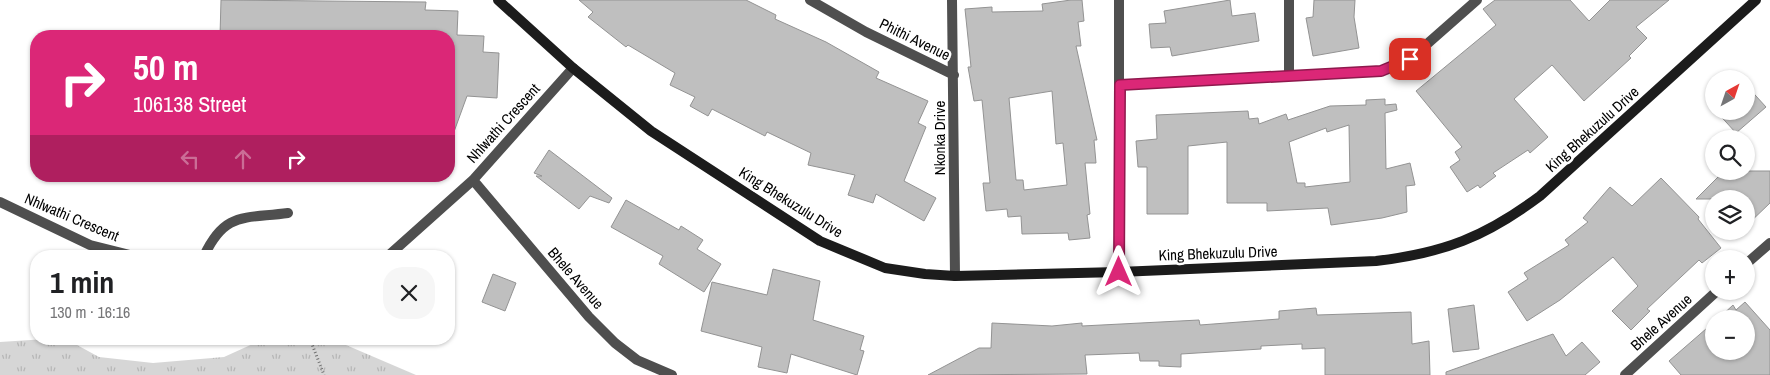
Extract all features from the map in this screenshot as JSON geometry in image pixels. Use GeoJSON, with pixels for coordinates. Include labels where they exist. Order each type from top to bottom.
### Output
{"type":"FeatureCollection","features":[{"type":"Feature","properties":{"kind":"street","name":"King Bhekuzulu Drive"},"geometry":{"type":"LineString","coordinates":[[498,0],[572,68],[651,131],[820,241],[885,268],[956,276],[1119,272],[1376,261],[1416,256],[1482,235],[1513,216],[1540,196],[1756,0]]}},
{"type":"Feature","properties":{"kind":"street","name":"Phithi Avenue"},"geometry":{"type":"LineString","coordinates":[[810,0],[866,32],[954,75]]}},
{"type":"Feature","properties":{"kind":"street","name":"Nkonka Drive"},"geometry":{"type":"LineString","coordinates":[[952,0],[956,276]]}},
{"type":"Feature","properties":{"kind":"street"},"geometry":{"type":"LineString","coordinates":[[1119,0],[1119,272]]}},
{"type":"Feature","properties":{"kind":"street"},"geometry":{"type":"LineString","coordinates":[[1289,0],[1289,76]]}},
{"type":"Feature","properties":{"kind":"street"},"geometry":{"type":"LineString","coordinates":[[1120,85],[1381,71],[1410,59],[1477,0]]}},
{"type":"Feature","properties":{"kind":"street","name":"Nhlwathi Crescent"},"geometry":{"type":"LineString","coordinates":[[395,250],[473,180],[572,68]]}},
{"type":"Feature","properties":{"kind":"street","name":"Bhele Avenue"},"geometry":{"type":"LineString","coordinates":[[473,180],[589,317],[614,343],[637,360],[672,375]]}},
{"type":"Feature","properties":{"kind":"street","name":"Nhlwathi Crescent"},"geometry":{"type":"LineString","coordinates":[[0,202],[90,245],[110,250]]}},
{"type":"Feature","properties":{"kind":"street"},"geometry":{"type":"LineString","coordinates":[[207,250],[223,225],[233,220],[288,213]]}},
{"type":"Feature","properties":{"kind":"street"},"geometry":{"type":"LineString","coordinates":[[1755,256],[1770,243]]}},
{"type":"Feature","properties":{"kind":"street","name":"Bhele Avenue"},"geometry":{"type":"LineString","coordinates":[[1625,375],[1707,300]]}},
{"type":"Feature","properties":{"kind":"path"},"geometry":{"type":"LineString","coordinates":[[312,345],[324,375]]}},
{"type":"Feature","properties":{"kind":"green space"},"geometry":{"type":"Polygon","coordinates":[[[30,340],[30,345],[77,345],[99,357],[153,363],[224,357],[251,345],[346,345],[416,375],[0,375],[0,342],[30,340]]]}},
{"type":"Feature","properties":{"kind":"building"},"geometry":{"type":"Polygon","coordinates":[[[221,0],[426,2],[425,10],[458,11],[457,35],[484,36],[483,52],[499,53],[497,98],[467,96],[455,129],[455,30],[220,30],[221,0]]]}},
{"type":"Feature","properties":{"kind":"building"},"geometry":{"type":"Polygon","coordinates":[[[579,0],[746,0],[776,15],[775,19],[826,42],[879,72],[876,78],[928,101],[918,123],[926,127],[904,181],[936,198],[924,221],[876,194],[873,203],[848,195],[855,175],[808,165],[811,153],[767,132],[765,136],[712,109],[708,116],[690,106],[695,97],[670,85],[675,73],[628,45],[626,47],[588,17],[593,12],[579,0]]]}},
{"type":"Feature","properties":{"kind":"building"},"geometry":{"type":"Polygon","coordinates":[[[1082,0],[1084,21],[1078,22],[1081,46],[1076,46],[1097,140],[1094,140],[1096,163],[1085,163],[1090,214],[1087,215],[1090,238],[1069,240],[1068,233],[1022,234],[1021,216],[1008,217],[1007,209],[986,211],[983,183],[990,183],[982,100],[974,101],[968,67],[971,67],[965,9],[992,7],[992,12],[1043,11],[1042,4],[1082,0]],[[1052,91],[1009,98],[1016,180],[1023,180],[1024,190],[1067,185],[1063,143],[1056,144],[1052,91]]]}},
{"type":"Feature","properties":{"kind":"building"},"geometry":{"type":"Polygon","coordinates":[[[1230,0],[1232,16],[1255,13],[1259,41],[1172,56],[1170,47],[1151,48],[1149,24],[1166,23],[1164,11],[1230,0]]]}},
{"type":"Feature","properties":{"kind":"building"},"geometry":{"type":"Polygon","coordinates":[[[1314,0],[1355,0],[1354,17],[1359,48],[1313,56],[1306,18],[1313,17],[1314,0]]]}},
{"type":"Feature","properties":{"kind":"building"},"geometry":{"type":"Polygon","coordinates":[[[1495,0],[1570,0],[1589,21],[1610,0],[1669,0],[1636,27],[1647,38],[1629,56],[1631,58],[1584,101],[1552,65],[1514,99],[1548,137],[1530,153],[1528,150],[1493,173],[1496,176],[1480,188],[1478,185],[1467,192],[1450,167],[1460,160],[1455,152],[1462,147],[1416,91],[1496,25],[1483,9],[1495,0]]]}},
{"type":"Feature","properties":{"kind":"building"},"geometry":{"type":"Polygon","coordinates":[[[1755,95],[1766,107],[1755,117],[1755,95]]]}},
{"type":"Feature","properties":{"kind":"building"},"geometry":{"type":"Polygon","coordinates":[[[1385,99],[1385,105],[1396,104],[1397,110],[1385,113],[1386,169],[1410,163],[1415,185],[1406,186],[1407,212],[1382,218],[1331,225],[1328,208],[1267,211],[1267,203],[1227,203],[1227,142],[1188,146],[1188,214],[1147,214],[1147,167],[1138,167],[1136,141],[1157,139],[1156,115],[1248,111],[1249,119],[1258,118],[1259,124],[1286,114],[1288,120],[1330,106],[1366,105],[1366,100],[1385,99]],[[1349,125],[1327,132],[1326,128],[1289,142],[1297,183],[1305,183],[1305,187],[1350,182],[1349,125]]]}},
{"type":"Feature","properties":{"kind":"building"},"geometry":{"type":"Polygon","coordinates":[[[1724,120],[1751,120],[1739,130],[1733,130],[1724,120]]]}},
{"type":"Feature","properties":{"kind":"building"},"geometry":{"type":"Polygon","coordinates":[[[549,150],[612,198],[609,203],[590,196],[579,209],[536,176],[542,176],[534,173],[549,150]]]}},
{"type":"Feature","properties":{"kind":"building"},"geometry":{"type":"Polygon","coordinates":[[[1755,171],[1770,171],[1770,203],[1755,217],[1755,190],[1705,190],[1715,180],[1755,180],[1755,171]]]}},
{"type":"Feature","properties":{"kind":"building"},"geometry":{"type":"Polygon","coordinates":[[[1661,178],[1699,217],[1698,219],[1705,228],[1705,240],[1715,240],[1721,248],[1718,250],[1705,250],[1705,261],[1702,263],[1699,260],[1647,309],[1650,311],[1631,330],[1612,311],[1638,286],[1613,257],[1560,300],[1527,321],[1508,292],[1528,279],[1524,273],[1569,245],[1565,240],[1588,222],[1583,218],[1610,187],[1632,206],[1661,178]]]}},
{"type":"Feature","properties":{"kind":"building"},"geometry":{"type":"Polygon","coordinates":[[[1705,190],[1705,199],[1696,199],[1705,190]]]}},
{"type":"Feature","properties":{"kind":"building"},"geometry":{"type":"Polygon","coordinates":[[[626,200],[679,230],[681,226],[703,240],[697,249],[721,264],[704,292],[659,264],[663,256],[611,227],[626,200]]]}},
{"type":"Feature","properties":{"kind":"building"},"geometry":{"type":"Polygon","coordinates":[[[773,269],[820,281],[813,320],[864,336],[860,350],[864,351],[857,375],[791,354],[787,373],[758,367],[762,347],[701,331],[712,282],[767,295],[773,269]]]}},
{"type":"Feature","properties":{"kind":"building"},"geometry":{"type":"Polygon","coordinates":[[[493,274],[516,283],[505,311],[482,302],[493,274]]]}},
{"type":"Feature","properties":{"kind":"building"},"geometry":{"type":"Polygon","coordinates":[[[1745,302],[1752,310],[1736,310],[1745,302]]]}},
{"type":"Feature","properties":{"kind":"building"},"geometry":{"type":"Polygon","coordinates":[[[1474,305],[1479,349],[1453,352],[1448,309],[1474,305]]]}},
{"type":"Feature","properties":{"kind":"building"},"geometry":{"type":"Polygon","coordinates":[[[1733,305],[1736,310],[1728,310],[1733,305]]]}},
{"type":"Feature","properties":{"kind":"building"},"geometry":{"type":"Polygon","coordinates":[[[1316,308],[1317,315],[1411,312],[1412,344],[1429,341],[1430,375],[1325,375],[1325,348],[1302,349],[1302,344],[1261,346],[1261,349],[1181,354],[1181,367],[1159,366],[1159,361],[1140,361],[1139,353],[1085,355],[1087,374],[928,375],[979,348],[991,348],[992,323],[1052,326],[1082,323],[1082,326],[1199,320],[1200,325],[1279,319],[1279,311],[1316,308]]]}},
{"type":"Feature","properties":{"kind":"building"},"geometry":{"type":"Polygon","coordinates":[[[1755,313],[1770,330],[1770,375],[1681,375],[1669,361],[1705,330],[1705,360],[1755,360],[1755,313]]]}},
{"type":"Feature","properties":{"kind":"building"},"geometry":{"type":"Polygon","coordinates":[[[1553,334],[1566,356],[1582,342],[1600,362],[1585,375],[1446,375],[1446,372],[1553,334]]]}},
{"type":"Feature","properties":{"kind":"route"},"geometry":{"type":"LineString","coordinates":[[1119,272],[1120,85],[1381,71],[1410,59]]}}]}
